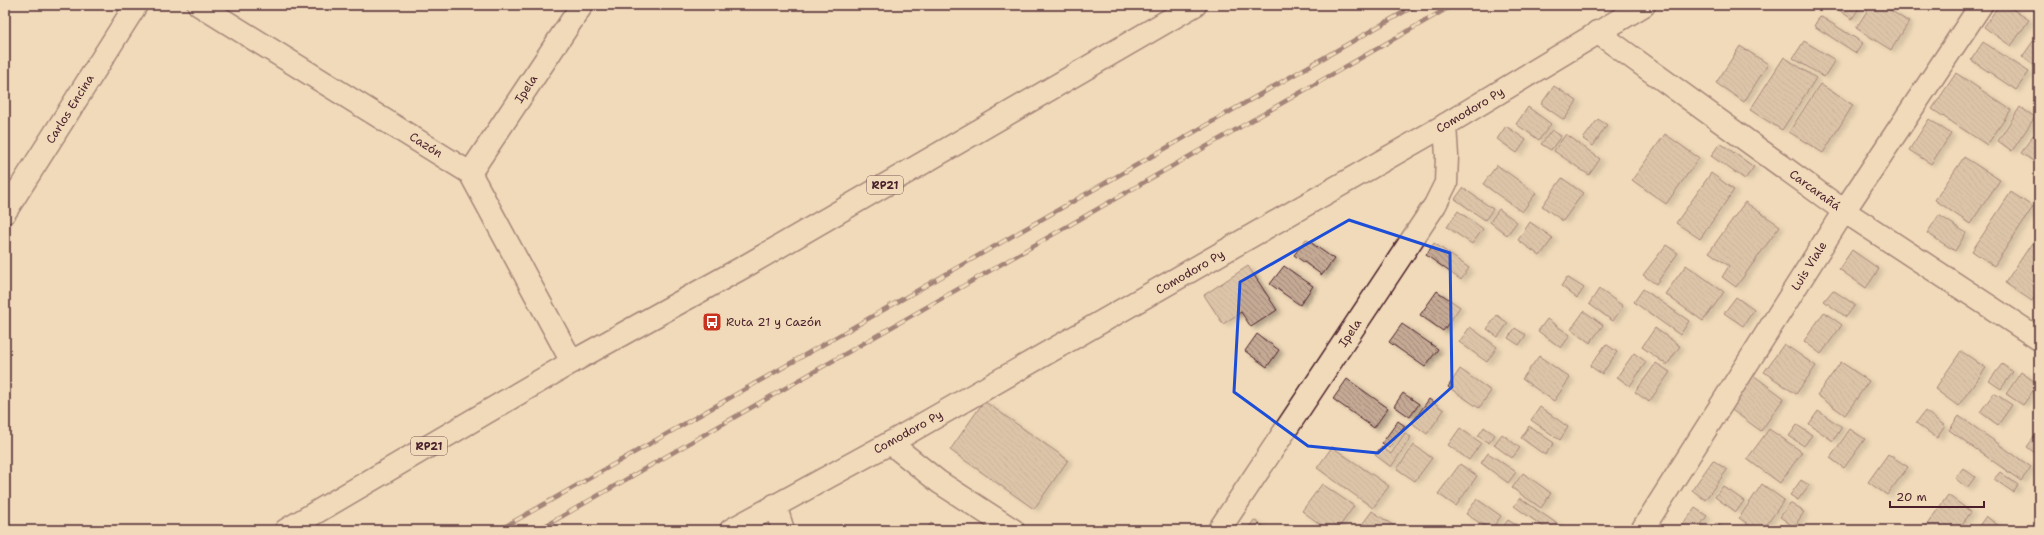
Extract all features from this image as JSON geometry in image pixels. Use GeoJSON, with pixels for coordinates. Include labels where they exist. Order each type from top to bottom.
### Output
{"type":"FeatureCollection","features":[{"type":"Feature","properties":{"kind":"street","name":"Carlos Encina"},"geometry":{"type":"LineString","coordinates":[[5,212],[136,5]]}},
{"type":"Feature","properties":{"kind":"street","name":"Cazón"},"geometry":{"type":"LineString","coordinates":[[199,5],[470,173],[572,362]]}},
{"type":"Feature","properties":{"kind":"street","name":"Ipela"},"geometry":{"type":"LineString","coordinates":[[470,173],[582,5]]}},
{"type":"Feature","properties":{"kind":"street","name":"RP21"},"geometry":{"type":"LineString","coordinates":[[286,530],[572,362],[749,264],[1196,5]]}},
{"type":"Feature","properties":{"kind":"street","name":"Comodoro Py"},"geometry":{"type":"LineString","coordinates":[[731,530],[890,443],[1445,126],[1597,32],[1644,5]]}},
{"type":"Feature","properties":{"kind":"street","name":"Luis Viale"},"geometry":{"type":"LineString","coordinates":[[1642,530],[1844,211],[1981,5]]}},
{"type":"Feature","properties":{"kind":"street","name":"Carcarañá"},"geometry":{"type":"LineString","coordinates":[[1597,32],[1844,211],[2039,339]]}},
{"type":"Feature","properties":{"kind":"street","name":"Ipela"},"geometry":{"type":"LineString","coordinates":[[1219,530],[1435,205],[1446,182],[1447,156],[1445,126]]}},
{"type":"Feature","properties":{"kind":"street"},"geometry":{"type":"LineString","coordinates":[[890,443],[939,482],[1013,530]]}},
{"type":"Feature","properties":{"kind":"street"},"geometry":{"type":"LineString","coordinates":[[775,505],[783,530]]}},
{"type":"Feature","properties":{"kind":"highlighted area"},"geometry":{"type":"Polygon","coordinates":[[[1349,220],[1450,253],[1452,387],[1378,453],[1308,446],[1234,392],[1240,282],[1349,220]]]}},
{"type":"Feature","properties":{"kind":"building"},"geometry":{"type":"Polygon","coordinates":[[[1832,5],[1861,5],[1852,19],[1832,5]]]}},
{"type":"Feature","properties":{"kind":"building"},"geometry":{"type":"Polygon","coordinates":[[[1871,5],[1882,5],[1909,22],[1891,50],[1856,28],[1871,5]]]}},
{"type":"Feature","properties":{"kind":"building"},"geometry":{"type":"Polygon","coordinates":[[[1999,5],[2006,5],[2029,20],[2011,46],[1984,27],[1999,5]]]}},
{"type":"Feature","properties":{"kind":"building"},"geometry":{"type":"Polygon","coordinates":[[[1820,16],[1863,43],[1856,53],[1814,26],[1820,16]]]}},
{"type":"Feature","properties":{"kind":"building"},"geometry":{"type":"Polygon","coordinates":[[[2034,40],[2039,43],[2039,68],[2022,57],[2034,40]]]}},
{"type":"Feature","properties":{"kind":"building"},"geometry":{"type":"Polygon","coordinates":[[[1804,41],[1835,60],[1824,77],[1793,58],[1804,41]]]}},
{"type":"Feature","properties":{"kind":"building"},"geometry":{"type":"Polygon","coordinates":[[[1983,42],[2029,72],[2016,90],[1971,60],[1983,42]]]}},
{"type":"Feature","properties":{"kind":"building"},"geometry":{"type":"Polygon","coordinates":[[[1740,46],[1768,64],[1744,102],[1716,83],[1740,46]]]}},
{"type":"Feature","properties":{"kind":"building"},"geometry":{"type":"Polygon","coordinates":[[[1784,57],[1816,78],[1782,130],[1750,110],[1784,57]]]}},
{"type":"Feature","properties":{"kind":"building"},"geometry":{"type":"Polygon","coordinates":[[[1956,73],[2011,110],[1987,145],[1932,109],[1956,73]]]}},
{"type":"Feature","properties":{"kind":"building"},"geometry":{"type":"Polygon","coordinates":[[[1820,84],[1853,105],[1823,153],[1789,132],[1820,84]]]}},
{"type":"Feature","properties":{"kind":"building"},"geometry":{"type":"Polygon","coordinates":[[[1554,86],[1577,101],[1564,120],[1541,104],[1554,86]]]}},
{"type":"Feature","properties":{"kind":"building"},"geometry":{"type":"Polygon","coordinates":[[[1528,107],[1551,124],[1539,140],[1516,124],[1528,107]]]}},
{"type":"Feature","properties":{"kind":"building"},"geometry":{"type":"Polygon","coordinates":[[[2020,107],[2035,117],[2012,151],[1998,141],[2020,107]]]}},
{"type":"Feature","properties":{"kind":"building"},"geometry":{"type":"Polygon","coordinates":[[[1598,119],[1607,125],[1593,146],[1583,139],[1598,119]]]}},
{"type":"Feature","properties":{"kind":"building"},"geometry":{"type":"Polygon","coordinates":[[[1929,119],[1951,134],[1931,164],[1909,150],[1929,119]]]}},
{"type":"Feature","properties":{"kind":"building"},"geometry":{"type":"Polygon","coordinates":[[[1506,126],[1526,140],[1517,153],[1497,139],[1506,126]]]}},
{"type":"Feature","properties":{"kind":"building"},"geometry":{"type":"Polygon","coordinates":[[[1552,130],[1561,136],[1551,150],[1541,144],[1552,130]]]}},
{"type":"Feature","properties":{"kind":"building"},"geometry":{"type":"Polygon","coordinates":[[[1566,134],[1600,159],[1589,175],[1554,151],[1566,134]]]}},
{"type":"Feature","properties":{"kind":"building"},"geometry":{"type":"Polygon","coordinates":[[[1665,134],[1699,158],[1666,204],[1632,180],[1665,134]]]}},
{"type":"Feature","properties":{"kind":"building"},"geometry":{"type":"Polygon","coordinates":[[[2033,135],[2039,138],[2039,165],[2021,153],[2033,135]]]}},
{"type":"Feature","properties":{"kind":"building"},"geometry":{"type":"Polygon","coordinates":[[[1720,143],[1754,167],[1745,179],[1711,156],[1720,143]]]}},
{"type":"Feature","properties":{"kind":"building"},"geometry":{"type":"Polygon","coordinates":[[[1964,157],[2000,180],[1970,224],[1935,200],[1964,157]]]}},
{"type":"Feature","properties":{"kind":"building"},"geometry":{"type":"Polygon","coordinates":[[[1497,165],[1536,193],[1522,212],[1483,184],[1497,165]]]}},
{"type":"Feature","properties":{"kind":"building"},"geometry":{"type":"Polygon","coordinates":[[[1711,173],[1734,190],[1700,239],[1676,223],[1711,173]]]}},
{"type":"Feature","properties":{"kind":"building"},"geometry":{"type":"Polygon","coordinates":[[[1562,178],[1583,193],[1563,221],[1542,206],[1562,178]]]}},
{"type":"Feature","properties":{"kind":"building"},"geometry":{"type":"Polygon","coordinates":[[[1463,188],[1493,209],[1485,220],[1455,199],[1463,188]]]}},
{"type":"Feature","properties":{"kind":"building"},"geometry":{"type":"Polygon","coordinates":[[[2011,192],[2033,207],[1994,266],[1972,251],[2011,192]]]}},
{"type":"Feature","properties":{"kind":"building"},"geometry":{"type":"Polygon","coordinates":[[[1745,202],[1780,226],[1736,287],[1722,277],[1729,266],[1709,252],[1745,202]]]}},
{"type":"Feature","properties":{"kind":"building"},"geometry":{"type":"Polygon","coordinates":[[[1499,209],[1517,222],[1507,235],[1490,222],[1499,209]]]}},
{"type":"Feature","properties":{"kind":"building"},"geometry":{"type":"Polygon","coordinates":[[[1458,211],[1483,229],[1472,244],[1447,227],[1458,211]]]}},
{"type":"Feature","properties":{"kind":"building"},"geometry":{"type":"Polygon","coordinates":[[[1939,215],[1966,233],[1955,251],[1927,233],[1939,215]]]}},
{"type":"Feature","properties":{"kind":"building"},"geometry":{"type":"Polygon","coordinates":[[[1530,222],[1553,238],[1540,256],[1518,240],[1530,222]]]}},
{"type":"Feature","properties":{"kind":"building"},"geometry":{"type":"Polygon","coordinates":[[[1306,239],[1334,259],[1322,275],[1294,255],[1306,239]]]}},
{"type":"Feature","properties":{"kind":"building"},"geometry":{"type":"Polygon","coordinates":[[[1434,243],[1469,268],[1461,280],[1426,255],[1434,243]]]}},
{"type":"Feature","properties":{"kind":"building"},"geometry":{"type":"Polygon","coordinates":[[[2032,243],[2039,247],[2039,291],[2032,301],[2005,283],[2032,243]]]}},
{"type":"Feature","properties":{"kind":"building"},"geometry":{"type":"Polygon","coordinates":[[[1666,245],[1678,253],[1656,284],[1643,275],[1666,245]]]}},
{"type":"Feature","properties":{"kind":"building"},"geometry":{"type":"Polygon","coordinates":[[[1852,250],[1879,269],[1866,288],[1839,269],[1852,250]]]}},
{"type":"Feature","properties":{"kind":"building"},"geometry":{"type":"Polygon","coordinates":[[[1686,265],[1724,292],[1703,321],[1665,294],[1686,265]]]}},
{"type":"Feature","properties":{"kind":"building"},"geometry":{"type":"Polygon","coordinates":[[[1248,266],[1277,310],[1251,327],[1241,312],[1223,324],[1204,295],[1248,266]]]}},
{"type":"Feature","properties":{"kind":"building"},"geometry":{"type":"Polygon","coordinates":[[[1284,266],[1313,286],[1300,305],[1270,284],[1284,266]]]}},
{"type":"Feature","properties":{"kind":"building"},"geometry":{"type":"Polygon","coordinates":[[[1567,277],[1584,288],[1577,298],[1561,286],[1567,277]]]}},
{"type":"Feature","properties":{"kind":"building"},"geometry":{"type":"Polygon","coordinates":[[[1599,289],[1623,306],[1613,321],[1589,304],[1599,289]]]}},
{"type":"Feature","properties":{"kind":"building"},"geometry":{"type":"Polygon","coordinates":[[[1643,289],[1689,321],[1680,335],[1634,302],[1643,289]]]}},
{"type":"Feature","properties":{"kind":"building"},"geometry":{"type":"Polygon","coordinates":[[[1833,290],[1855,305],[1846,317],[1824,301],[1833,290]]]}},
{"type":"Feature","properties":{"kind":"building"},"geometry":{"type":"Polygon","coordinates":[[[1437,291],[1460,307],[1443,331],[1420,315],[1437,291]]]}},
{"type":"Feature","properties":{"kind":"building"},"geometry":{"type":"Polygon","coordinates":[[[1736,297],[1754,310],[1743,326],[1724,313],[1736,297]]]}},
{"type":"Feature","properties":{"kind":"building"},"geometry":{"type":"Polygon","coordinates":[[[1584,311],[1603,325],[1590,343],[1571,329],[1584,311]]]}},
{"type":"Feature","properties":{"kind":"building"},"geometry":{"type":"Polygon","coordinates":[[[1824,312],[1842,325],[1821,354],[1804,341],[1824,312]]]}},
{"type":"Feature","properties":{"kind":"building"},"geometry":{"type":"Polygon","coordinates":[[[1497,315],[1508,323],[1498,337],[1487,329],[1497,315]]]}},
{"type":"Feature","properties":{"kind":"building"},"geometry":{"type":"Polygon","coordinates":[[[1547,319],[1570,335],[1561,348],[1538,331],[1547,319]]]}},
{"type":"Feature","properties":{"kind":"building"},"geometry":{"type":"Polygon","coordinates":[[[1402,324],[1438,349],[1425,367],[1389,342],[1402,324]]]}},
{"type":"Feature","properties":{"kind":"building"},"geometry":{"type":"Polygon","coordinates":[[[1470,327],[1497,347],[1487,362],[1459,342],[1470,327]]]}},
{"type":"Feature","properties":{"kind":"building"},"geometry":{"type":"Polygon","coordinates":[[[1515,328],[1526,335],[1519,345],[1508,338],[1515,328]]]}},
{"type":"Feature","properties":{"kind":"building"},"geometry":{"type":"Polygon","coordinates":[[[1655,328],[1680,346],[1667,365],[1642,347],[1655,328]]]}},
{"type":"Feature","properties":{"kind":"building"},"geometry":{"type":"Polygon","coordinates":[[[1257,334],[1279,350],[1267,367],[1245,351],[1257,334]]]}},
{"type":"Feature","properties":{"kind":"building"},"geometry":{"type":"Polygon","coordinates":[[[1606,344],[1617,352],[1602,374],[1590,366],[1606,344]]]}},
{"type":"Feature","properties":{"kind":"building"},"geometry":{"type":"Polygon","coordinates":[[[1784,344],[1816,366],[1796,394],[1764,372],[1784,344]]]}},
{"type":"Feature","properties":{"kind":"building"},"geometry":{"type":"Polygon","coordinates":[[[1961,351],[1986,368],[1958,406],[1935,389],[1961,351]]]}},
{"type":"Feature","properties":{"kind":"building"},"geometry":{"type":"Polygon","coordinates":[[[1634,353],[1646,362],[1630,386],[1617,377],[1634,353]]]}},
{"type":"Feature","properties":{"kind":"building"},"geometry":{"type":"Polygon","coordinates":[[[1539,356],[1570,378],[1554,401],[1522,379],[1539,356]]]}},
{"type":"Feature","properties":{"kind":"building"},"geometry":{"type":"Polygon","coordinates":[[[1841,362],[1869,381],[1845,415],[1817,395],[1841,362]]]}},
{"type":"Feature","properties":{"kind":"building"},"geometry":{"type":"Polygon","coordinates":[[[1656,363],[1670,372],[1649,402],[1635,392],[1656,363]]]}},
{"type":"Feature","properties":{"kind":"building"},"geometry":{"type":"Polygon","coordinates":[[[2002,364],[2013,372],[2001,389],[1989,381],[2002,364]]]}},
{"type":"Feature","properties":{"kind":"building"},"geometry":{"type":"Polygon","coordinates":[[[1460,369],[1491,391],[1479,408],[1448,387],[1460,369]]]}},
{"type":"Feature","properties":{"kind":"building"},"geometry":{"type":"Polygon","coordinates":[[[2021,372],[2038,384],[2023,405],[2006,394],[2021,372]]]}},
{"type":"Feature","properties":{"kind":"building"},"geometry":{"type":"Polygon","coordinates":[[[1753,375],[1784,398],[1761,431],[1729,408],[1753,375]]]}},
{"type":"Feature","properties":{"kind":"building"},"geometry":{"type":"Polygon","coordinates":[[[1347,379],[1388,408],[1374,428],[1333,399],[1347,379]]]}},
{"type":"Feature","properties":{"kind":"building"},"geometry":{"type":"Polygon","coordinates":[[[1403,393],[1419,404],[1410,417],[1394,406],[1403,393]]]}},
{"type":"Feature","properties":{"kind":"building"},"geometry":{"type":"Polygon","coordinates":[[[1994,393],[2012,405],[1998,425],[1980,412],[1994,393]]]}},
{"type":"Feature","properties":{"kind":"building"},"geometry":{"type":"Polygon","coordinates":[[[1429,399],[1444,410],[1427,434],[1412,423],[1429,399]]]}},
{"type":"Feature","properties":{"kind":"building"},"geometry":{"type":"Polygon","coordinates":[[[984,401],[1068,460],[1034,509],[950,450],[984,401]]]}},
{"type":"Feature","properties":{"kind":"building"},"geometry":{"type":"Polygon","coordinates":[[[1540,407],[1568,427],[1560,440],[1531,420],[1540,407]]]}},
{"type":"Feature","properties":{"kind":"building"},"geometry":{"type":"Polygon","coordinates":[[[1818,411],[1842,427],[1833,441],[1809,424],[1818,411]]]}},
{"type":"Feature","properties":{"kind":"building"},"geometry":{"type":"Polygon","coordinates":[[[1925,411],[1945,426],[1937,438],[1916,423],[1925,411]]]}},
{"type":"Feature","properties":{"kind":"building"},"geometry":{"type":"Polygon","coordinates":[[[1959,416],[2031,467],[2021,481],[1949,430],[1959,416]]]}},
{"type":"Feature","properties":{"kind":"building"},"geometry":{"type":"Polygon","coordinates":[[[1398,421],[1405,426],[1389,448],[1382,443],[1398,421]]]}},
{"type":"Feature","properties":{"kind":"building"},"geometry":{"type":"Polygon","coordinates":[[[1797,425],[1812,435],[1804,446],[1789,436],[1797,425]]]}},
{"type":"Feature","properties":{"kind":"building"},"geometry":{"type":"Polygon","coordinates":[[[1529,426],[1554,443],[1545,455],[1521,438],[1529,426]]]}},
{"type":"Feature","properties":{"kind":"building"},"geometry":{"type":"Polygon","coordinates":[[[1484,427],[1495,435],[1489,443],[1478,436],[1484,427]]]}},
{"type":"Feature","properties":{"kind":"building"},"geometry":{"type":"Polygon","coordinates":[[[1460,428],[1481,443],[1469,460],[1448,445],[1460,428]]]}},
{"type":"Feature","properties":{"kind":"building"},"geometry":{"type":"Polygon","coordinates":[[[1769,429],[1802,452],[1780,483],[1747,459],[1769,429]]]}},
{"type":"Feature","properties":{"kind":"building"},"geometry":{"type":"Polygon","coordinates":[[[1850,429],[1865,439],[1844,468],[1830,458],[1850,429]]]}},
{"type":"Feature","properties":{"kind":"building"},"geometry":{"type":"Polygon","coordinates":[[[2039,430],[2039,456],[2027,447],[2039,430]]]}},
{"type":"Feature","properties":{"kind":"building"},"geometry":{"type":"Polygon","coordinates":[[[1405,433],[1411,437],[1391,467],[1375,455],[1381,447],[1391,454],[1405,433]]]}},
{"type":"Feature","properties":{"kind":"building"},"geometry":{"type":"Polygon","coordinates":[[[1502,434],[1520,448],[1512,458],[1494,445],[1502,434]]]}},
{"type":"Feature","properties":{"kind":"building"},"geometry":{"type":"Polygon","coordinates":[[[1414,445],[1432,458],[1415,481],[1397,469],[1414,445]]]}},
{"type":"Feature","properties":{"kind":"building"},"geometry":{"type":"Polygon","coordinates":[[[1332,447],[1389,486],[1373,508],[1317,468],[1332,447]]]}},
{"type":"Feature","properties":{"kind":"building"},"geometry":{"type":"Polygon","coordinates":[[[1488,453],[1516,472],[1508,483],[1481,463],[1488,453]]]}},
{"type":"Feature","properties":{"kind":"building"},"geometry":{"type":"Polygon","coordinates":[[[1888,454],[1908,467],[1887,495],[1868,482],[1888,454]]]}},
{"type":"Feature","properties":{"kind":"building"},"geometry":{"type":"Polygon","coordinates":[[[1713,460],[1727,470],[1705,500],[1692,490],[1713,460]]]}},
{"type":"Feature","properties":{"kind":"building"},"geometry":{"type":"Polygon","coordinates":[[[1460,464],[1477,476],[1456,506],[1438,494],[1460,464]]]}},
{"type":"Feature","properties":{"kind":"building"},"geometry":{"type":"Polygon","coordinates":[[[1963,468],[1975,477],[1967,488],[1955,478],[1963,468]]]}},
{"type":"Feature","properties":{"kind":"building"},"geometry":{"type":"Polygon","coordinates":[[[2000,472],[2018,485],[2013,492],[1994,479],[2000,472]]]}},
{"type":"Feature","properties":{"kind":"building"},"geometry":{"type":"Polygon","coordinates":[[[1523,473],[1551,493],[1541,508],[1512,488],[1523,473]]]}},
{"type":"Feature","properties":{"kind":"building"},"geometry":{"type":"Polygon","coordinates":[[[1801,480],[1809,485],[1798,500],[1790,495],[1801,480]]]}},
{"type":"Feature","properties":{"kind":"building"},"geometry":{"type":"Polygon","coordinates":[[[1322,484],[1354,506],[1337,530],[1328,530],[1302,511],[1322,484]]]}},
{"type":"Feature","properties":{"kind":"building"},"geometry":{"type":"Polygon","coordinates":[[[1762,484],[1784,500],[1763,530],[1756,530],[1739,518],[1762,484]]]}},
{"type":"Feature","properties":{"kind":"building"},"geometry":{"type":"Polygon","coordinates":[[[1723,486],[1744,501],[1736,512],[1715,497],[1723,486]]]}},
{"type":"Feature","properties":{"kind":"building"},"geometry":{"type":"Polygon","coordinates":[[[1948,495],[1971,512],[1958,530],[1923,530],[1948,495]]]}},
{"type":"Feature","properties":{"kind":"building"},"geometry":{"type":"Polygon","coordinates":[[[1520,498],[1566,530],[1548,530],[1514,506],[1520,498]]]}},
{"type":"Feature","properties":{"kind":"building"},"geometry":{"type":"Polygon","coordinates":[[[1477,499],[1501,516],[1491,530],[1466,514],[1477,499]]]}},
{"type":"Feature","properties":{"kind":"building"},"geometry":{"type":"Polygon","coordinates":[[[1790,503],[1804,512],[1794,527],[1780,517],[1790,503]]]}},
{"type":"Feature","properties":{"kind":"building"},"geometry":{"type":"Polygon","coordinates":[[[1695,508],[1707,516],[1697,530],[1679,530],[1695,508]]]}},
{"type":"Feature","properties":{"kind":"building"},"geometry":{"type":"Polygon","coordinates":[[[1372,511],[1400,530],[1358,530],[1372,511]]]}},
{"type":"Feature","properties":{"kind":"building"},"geometry":{"type":"Polygon","coordinates":[[[1986,516],[2000,527],[1998,530],[1976,530],[1986,516]]]}},
{"type":"Feature","properties":{"kind":"building"},"geometry":{"type":"Polygon","coordinates":[[[1254,520],[1269,530],[1247,530],[1254,520]]]}},
{"type":"Feature","properties":{"kind":"building"},"geometry":{"type":"Polygon","coordinates":[[[1508,520],[1519,527],[1517,530],[1500,530],[1508,520]]]}},
{"type":"Feature","properties":{"kind":"building"},"geometry":{"type":"Polygon","coordinates":[[[931,523],[941,530],[926,530],[931,523]]]}},
{"type":"Feature","properties":{"kind":"building"},"geometry":{"type":"Polygon","coordinates":[[[1716,523],[1726,530],[1710,530],[1716,523]]]}},
{"type":"Feature","properties":{"kind":"railway"},"geometry":{"type":"LineString","coordinates":[[499,530],[1416,5]]}},
{"type":"Feature","properties":{"kind":"railway"},"geometry":{"type":"LineString","coordinates":[[538,530],[1453,5]]}},
{"type":"Feature","properties":{"kind":"place","name":"Ruta 21 y Cazón"},"geometry":{"type":"Point","coordinates":[712,322]}}]}
